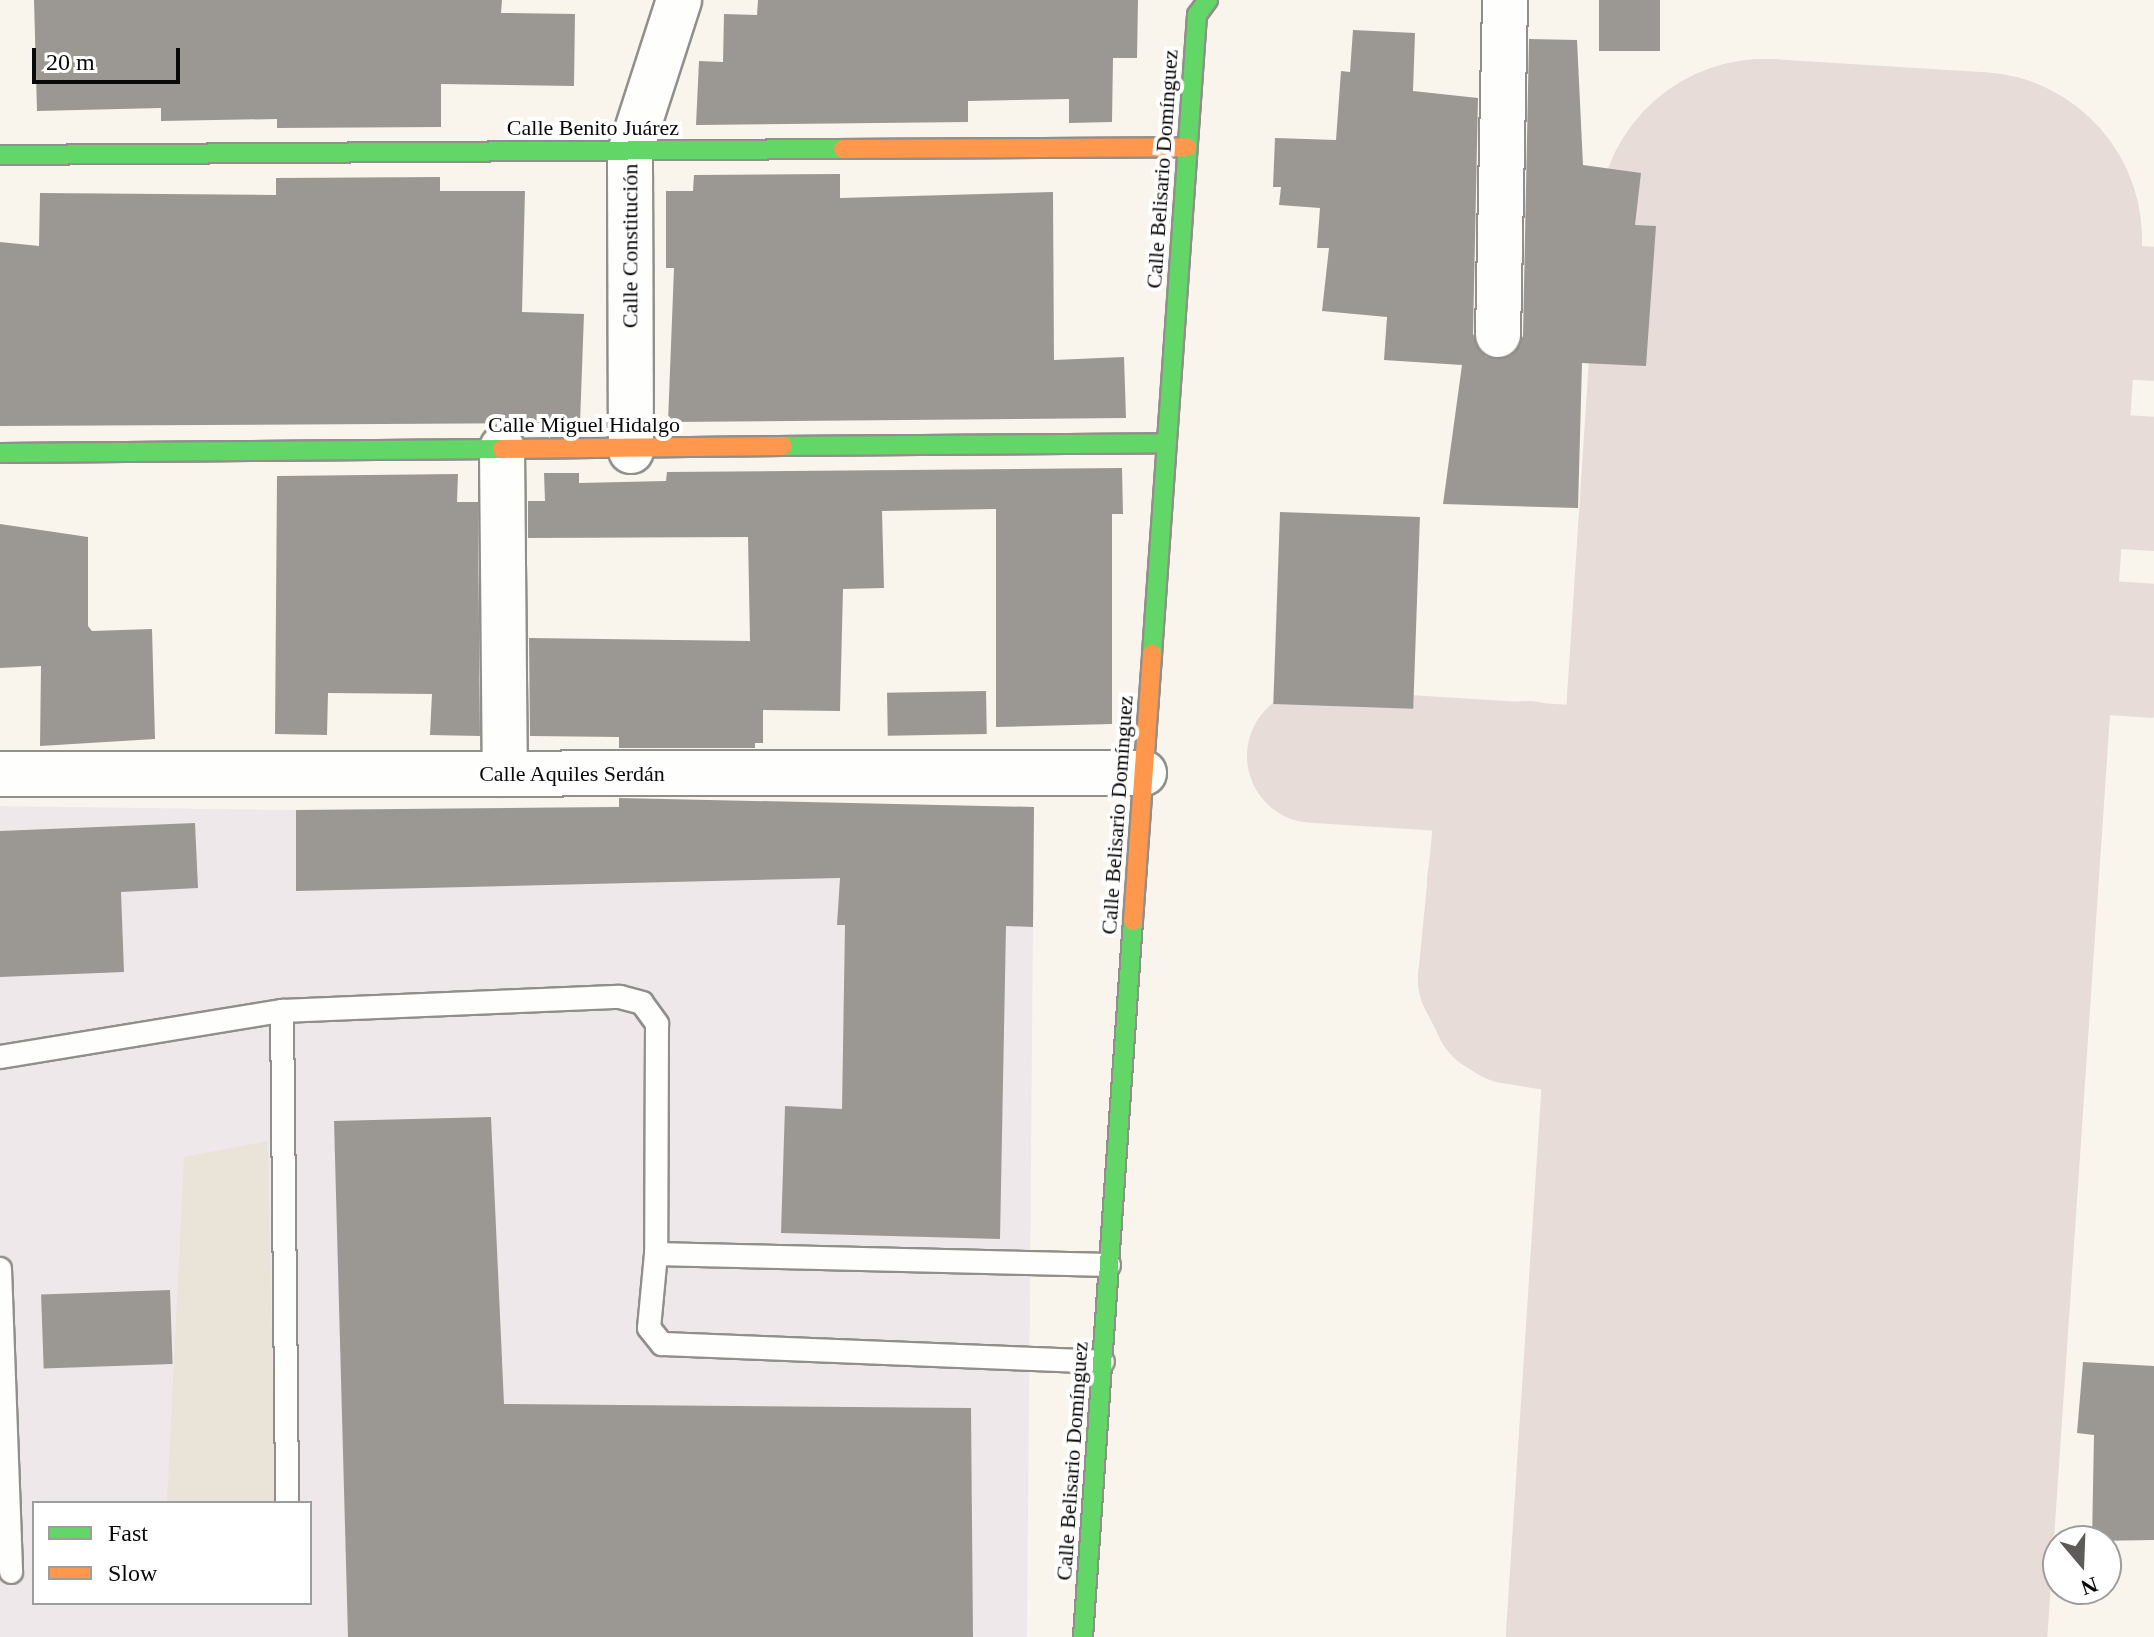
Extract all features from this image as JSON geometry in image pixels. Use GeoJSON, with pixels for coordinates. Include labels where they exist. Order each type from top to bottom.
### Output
{"type":"FeatureCollection","features":[{"type":"Feature","properties":{"kind":"street","name":"Calle Constitución"},"geometry":{"type":"LineString","coordinates":[[631,451],[630,152],[679,0]]}},
{"type":"Feature","properties":{"kind":"street","name":"Calle Belisario Domínguez"},"geometry":{"type":"LineString","coordinates":[[1083,1637],[1197,15],[1208,0]]}},
{"type":"Feature","properties":{"kind":"street"},"geometry":{"type":"LineString","coordinates":[[1498,335],[1505,0]]}},
{"type":"Feature","properties":{"kind":"street","name":"Calle Benito Juárez"},"geometry":{"type":"LineString","coordinates":[[0,155],[1187,147]]}},
{"type":"Feature","properties":{"kind":"street","name":"Calle Miguel Hidalgo"},"geometry":{"type":"LineString","coordinates":[[0,453],[502,448],[631,451],[1167,443]]}},
{"type":"Feature","properties":{"kind":"street"},"geometry":{"type":"LineString","coordinates":[[502,448],[505,774]]}},
{"type":"Feature","properties":{"kind":"street","name":"Calle Aquiles Serdán"},"geometry":{"type":"LineString","coordinates":[[0,774],[1144,773]]}},
{"type":"Feature","properties":{"kind":"lane"},"geometry":{"type":"LineString","coordinates":[[0,1057],[282,1011],[620,997],[642,1003],[657,1024],[656,1254],[649,1328],[662,1344],[1103,1362]]}},
{"type":"Feature","properties":{"kind":"lane"},"geometry":{"type":"LineString","coordinates":[[282,1011],[287,1501]]}},
{"type":"Feature","properties":{"kind":"lane"},"geometry":{"type":"LineString","coordinates":[[656,1254],[1109,1265]]}},
{"type":"Feature","properties":{"kind":"lane"},"geometry":{"type":"LineString","coordinates":[[0,1269],[6,1572],[32,1571]]}},
{"type":"Feature","properties":{"kind":"shaded area"},"geometry":{"type":"Polygon","coordinates":[[[840,804],[1034,807],[1027,1637],[0,1637],[0,806],[296,810],[840,804]]]}},
{"type":"Feature","properties":{"kind":"shaded area"},"geometry":{"type":"Polygon","coordinates":[[[268,1141],[275,1501],[167,1501],[184,1157],[268,1141]]]}},
{"type":"Feature","properties":{"kind":"building"},"geometry":{"type":"Polygon","coordinates":[[[34,0],[502,0],[501,13],[575,14],[574,86],[441,84],[441,127],[277,128],[277,119],[161,121],[161,108],[37,111],[34,0]]]}},
{"type":"Feature","properties":{"kind":"building"},"geometry":{"type":"Polygon","coordinates":[[[758,0],[1138,0],[1137,58],[1113,58],[1112,122],[1069,123],[1069,99],[968,101],[968,122],[696,125],[699,61],[723,62],[724,14],[757,15],[758,0]]]}},
{"type":"Feature","properties":{"kind":"building"},"geometry":{"type":"Polygon","coordinates":[[[1599,0],[1660,0],[1660,51],[1599,51],[1599,0]]]}},
{"type":"Feature","properties":{"kind":"building"},"geometry":{"type":"Polygon","coordinates":[[[1353,30],[1415,33],[1413,91],[1478,98],[1473,334],[1486,357],[1511,356],[1523,336],[1529,39],[1577,40],[1583,165],[1641,173],[1635,225],[1656,226],[1646,366],[1582,363],[1578,508],[1443,504],[1462,365],[1384,360],[1387,317],[1322,311],[1329,248],[1317,248],[1320,208],[1279,205],[1281,187],[1273,187],[1275,138],[1336,140],[1341,71],[1350,72],[1353,30]]]}},
{"type":"Feature","properties":{"kind":"building"},"geometry":{"type":"Polygon","coordinates":[[[840,174],[840,198],[1053,192],[1054,360],[1124,357],[1126,418],[668,422],[674,268],[666,268],[666,191],[693,191],[694,175],[840,174]]]}},
{"type":"Feature","properties":{"kind":"building"},"geometry":{"type":"Polygon","coordinates":[[[440,177],[440,191],[525,191],[522,312],[584,314],[580,423],[0,426],[0,242],[39,246],[40,193],[276,195],[276,178],[440,177]]]}},
{"type":"Feature","properties":{"kind":"building"},"geometry":{"type":"Polygon","coordinates":[[[1122,468],[1123,514],[1112,514],[1112,724],[996,727],[996,509],[882,511],[884,588],[843,589],[840,711],[763,710],[763,743],[755,743],[755,748],[619,748],[619,737],[530,736],[529,638],[750,641],[748,537],[528,538],[528,501],[545,501],[544,473],[579,473],[579,483],[666,481],[667,472],[1122,468]]]}},
{"type":"Feature","properties":{"kind":"building"},"geometry":{"type":"Polygon","coordinates":[[[458,474],[457,502],[478,502],[480,736],[430,735],[432,694],[328,693],[327,735],[275,734],[277,476],[458,474]]]}},
{"type":"Feature","properties":{"kind":"building"},"geometry":{"type":"Polygon","coordinates":[[[1280,512],[1420,517],[1413,709],[1273,704],[1280,512]]]}},
{"type":"Feature","properties":{"kind":"building"},"geometry":{"type":"Polygon","coordinates":[[[0,524],[88,537],[88,626],[92,631],[152,629],[155,739],[40,746],[41,666],[0,668],[0,524]]]}},
{"type":"Feature","properties":{"kind":"building"},"geometry":{"type":"Polygon","coordinates":[[[986,691],[987,734],[888,736],[887,693],[986,691]]]}},
{"type":"Feature","properties":{"kind":"building"},"geometry":{"type":"Polygon","coordinates":[[[619,798],[1034,807],[1033,927],[1006,926],[1000,1239],[781,1233],[785,1106],[842,1109],[845,925],[837,925],[840,878],[296,891],[296,810],[619,807],[619,798]]]}},
{"type":"Feature","properties":{"kind":"building"},"geometry":{"type":"Polygon","coordinates":[[[195,823],[198,888],[121,892],[124,972],[0,977],[0,831],[195,823]]]}},
{"type":"Feature","properties":{"kind":"building"},"geometry":{"type":"Polygon","coordinates":[[[491,1117],[504,1404],[971,1408],[973,1637],[348,1637],[334,1121],[491,1117]]]}},
{"type":"Feature","properties":{"kind":"building"},"geometry":{"type":"Polygon","coordinates":[[[170,1290],[173,1364],[44,1368],[41,1295],[170,1290]]]}},
{"type":"Feature","properties":{"kind":"building"},"geometry":{"type":"Polygon","coordinates":[[[2083,1362],[2154,1366],[2154,1540],[2122,1541],[2122,1525],[2092,1525],[2094,1435],[2077,1433],[2083,1362]]]}},
{"type":"Feature","properties":{"kind":"taxiway"},"geometry":{"type":"LineString","coordinates":[[1851,400],[1869,357],[1896,324],[1915,312],[1970,302],[2154,314]]}},
{"type":"Feature","properties":{"kind":"taxiway"},"geometry":{"type":"LineString","coordinates":[[1841,569],[1846,543],[1866,507],[1884,492],[1925,476],[1958,472],[2154,484]]}},
{"type":"Feature","properties":{"kind":"taxiway"},"geometry":{"type":"LineString","coordinates":[[1831,756],[1834,728],[1854,689],[1880,657],[1899,646],[1945,637],[2154,651]]}},
{"type":"Feature","properties":{"kind":"taxiway"},"geometry":{"type":"LineString","coordinates":[[1314,756],[1744,783],[1775,795],[1802,815],[1828,861]]}},
{"type":"Feature","properties":{"kind":"taxiway"},"geometry":{"type":"LineString","coordinates":[[1527,768],[1508,786],[1502,806],[1485,979],[1500,1009],[1513,1017],[1580,1028]]}},
{"type":"Feature","properties":{"kind":"taxiway"},"geometry":{"type":"LineString","coordinates":[[1494,881],[1506,900],[1524,908],[1592,913]]}},
{"type":"Feature","properties":{"kind":"runway"},"geometry":{"type":"LineString","coordinates":[[1673,1637],[1765,226],[1975,239],[1880,1637]]}},
{"type":"Feature","properties":{"kind":"traffic: fast"},"geometry":{"type":"LineString","coordinates":[[1152,654],[1197,15],[1208,0]]}},
{"type":"Feature","properties":{"kind":"traffic: fast"},"geometry":{"type":"LineString","coordinates":[[0,155],[843,149]]}},
{"type":"Feature","properties":{"kind":"traffic: fast"},"geometry":{"type":"LineString","coordinates":[[783,446],[1167,443]]}},
{"type":"Feature","properties":{"kind":"traffic: fast"},"geometry":{"type":"LineString","coordinates":[[0,453],[502,449]]}},
{"type":"Feature","properties":{"kind":"traffic: fast"},"geometry":{"type":"LineString","coordinates":[[1083,1637],[1133,921]]}},
{"type":"Feature","properties":{"kind":"traffic: slow"},"geometry":{"type":"LineString","coordinates":[[843,149],[1187,147]]}},
{"type":"Feature","properties":{"kind":"traffic: slow"},"geometry":{"type":"LineString","coordinates":[[502,449],[783,446]]}},
{"type":"Feature","properties":{"kind":"traffic: slow"},"geometry":{"type":"LineString","coordinates":[[1133,921],[1152,654]]}}]}
